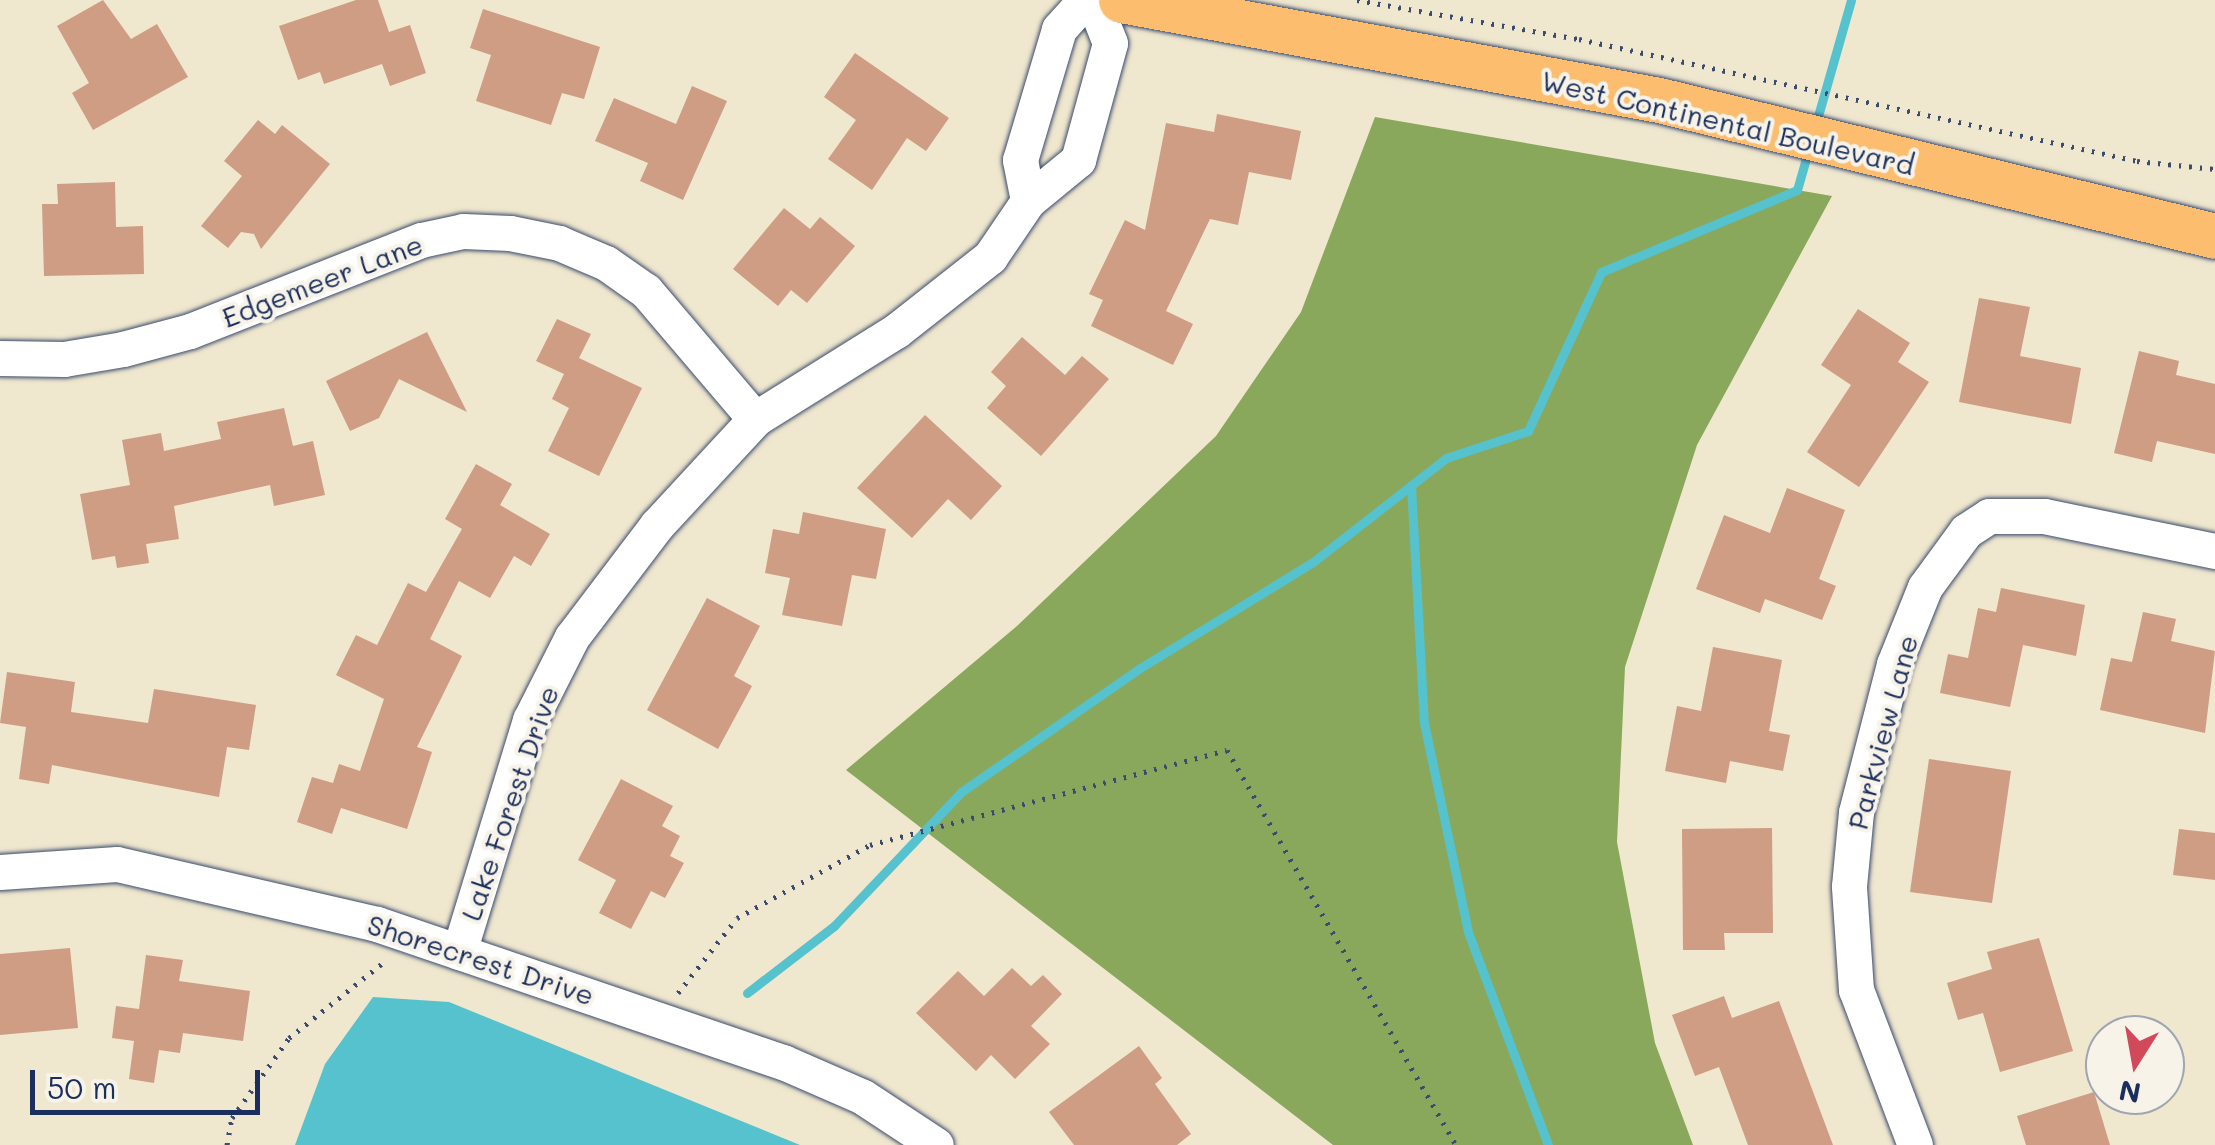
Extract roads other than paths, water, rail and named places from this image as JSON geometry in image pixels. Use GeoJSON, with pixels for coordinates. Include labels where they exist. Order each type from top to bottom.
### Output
{"type":"FeatureCollection","features":[{"type":"Feature","properties":{"kind":"main road","name":"West Continental Boulevard"},"geometry":{"type":"LineString","coordinates":[[1121,0],[1691,108],[2215,236]]}},
{"type":"Feature","properties":{"kind":"street"},"geometry":{"type":"LineString","coordinates":[[1028,201],[1020,160],[1059,28],[1085,0]]}},
{"type":"Feature","properties":{"kind":"street","name":"Lake Forest Drive"},"geometry":{"type":"LineString","coordinates":[[459,952],[530,720],[572,638],[657,525],[755,419],[896,331],[990,257],[1028,201],[1078,160],[1096,109],[1110,43],[1093,0]]}},
{"type":"Feature","properties":{"kind":"street","name":"Edgemeer Lane"},"geometry":{"type":"LineString","coordinates":[[0,358],[64,359],[123,349],[190,331],[421,240],[463,231],[510,233],[559,243],[606,263],[646,291],[755,419]]}},
{"type":"Feature","properties":{"kind":"street","name":"Parkview Lane"},"geometry":{"type":"LineString","coordinates":[[1915,1145],[1856,990],[1848,918],[1856,812],[1894,664],[1925,586],[1966,531],[1989,516],[2044,516],[2215,550]]}},
{"type":"Feature","properties":{"kind":"street","name":"Shorecrest Drive"},"geometry":{"type":"LineString","coordinates":[[0,872],[117,864],[411,936],[659,1016],[863,1097],[936,1145]]}},
{"type":"Feature","properties":{"kind":"water"},"geometry":{"type":"Polygon","coordinates":[[[373,997],[449,1002],[800,1145],[295,1145],[325,1064],[373,997]]]}},
{"type":"Feature","properties":{"kind":"waterway"},"geometry":{"type":"LineString","coordinates":[[1816,123],[1851,0]]}},
{"type":"Feature","properties":{"kind":"waterway"},"geometry":{"type":"LineString","coordinates":[[747,993],[834,926],[961,792],[1140,668],[1313,562],[1446,458],[1528,431],[1601,272],[1797,190],[1809,148]]}},
{"type":"Feature","properties":{"kind":"waterway"},"geometry":{"type":"LineString","coordinates":[[1411,485],[1424,723],[1468,932],[1548,1145]]}}]}
